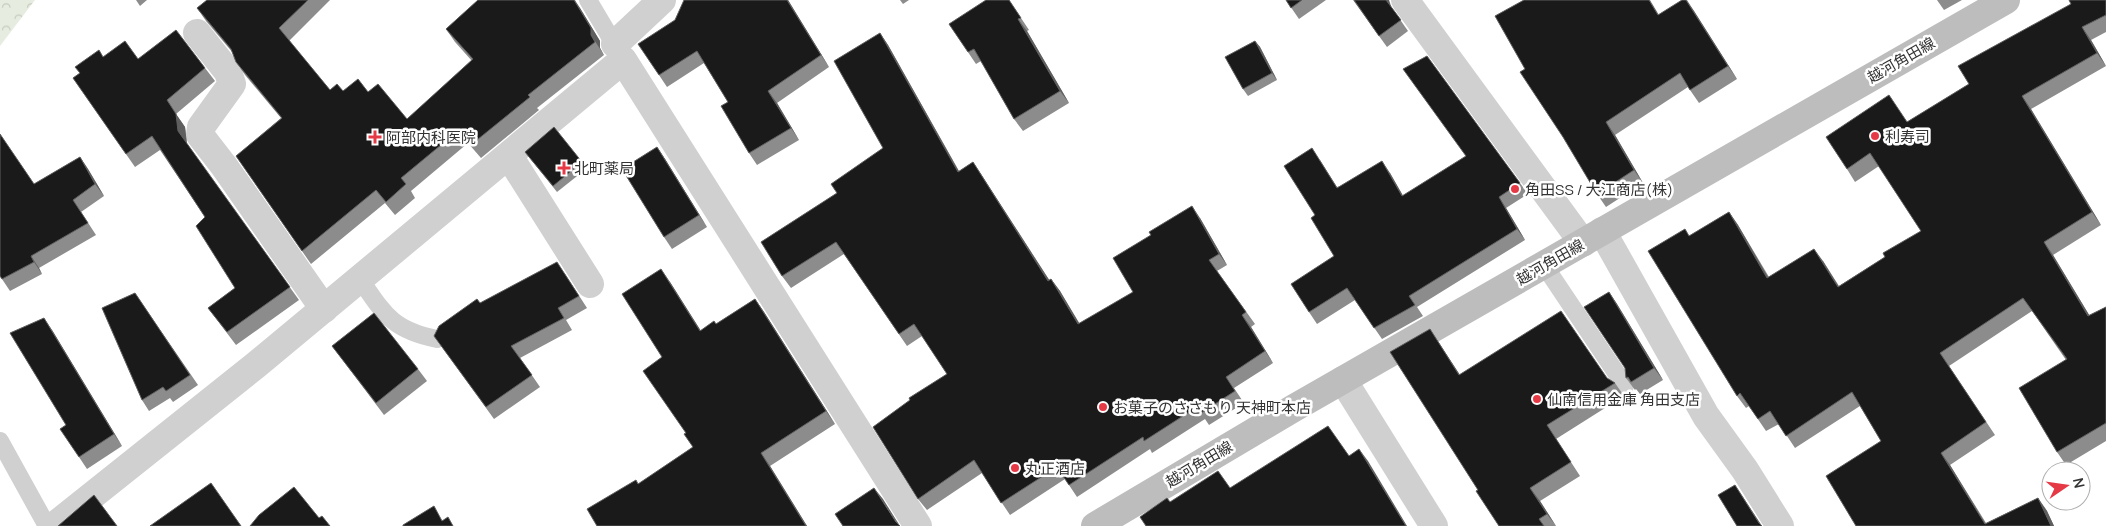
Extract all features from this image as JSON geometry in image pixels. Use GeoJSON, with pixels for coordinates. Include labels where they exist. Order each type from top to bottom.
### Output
{"type":"FeatureCollection","features":[{"type":"Feature","properties":{"kind":"main road","name":"越河角田線"},"geometry":{"type":"LineString","coordinates":[[1095,526],[1343,380],[2006,0]]}},
{"type":"Feature","properties":{"kind":"street"},"geometry":{"type":"LineString","coordinates":[[54,526],[324,309],[509,156],[619,52],[662,0]]}},
{"type":"Feature","properties":{"kind":"street"},"geometry":{"type":"LineString","coordinates":[[1406,0],[1592,237],[1706,416],[1745,470],[1780,526]]}},
{"type":"Feature","properties":{"kind":"street"},"geometry":{"type":"LineString","coordinates":[[197,33],[228,72],[232,84],[201,126],[200,135],[224,166],[324,309]]}},
{"type":"Feature","properties":{"kind":"street"},"geometry":{"type":"LineString","coordinates":[[619,52],[918,526]]}},
{"type":"Feature","properties":{"kind":"street"},"geometry":{"type":"LineString","coordinates":[[509,156],[590,284]]}},
{"type":"Feature","properties":{"kind":"street"},"geometry":{"type":"LineString","coordinates":[[1343,380],[1434,526]]}},
{"type":"Feature","properties":{"kind":"lane"},"geometry":{"type":"LineString","coordinates":[[588,0],[619,52]]}},
{"type":"Feature","properties":{"kind":"lane"},"geometry":{"type":"LineString","coordinates":[[1544,265],[1624,386]]}},
{"type":"Feature","properties":{"kind":"lane"},"geometry":{"type":"LineString","coordinates":[[360,279],[386,317],[417,335],[436,339]]}},
{"type":"Feature","properties":{"kind":"lane"},"geometry":{"type":"LineString","coordinates":[[0,441],[47,526]]}},
{"type":"Feature","properties":{"kind":"green space"},"geometry":{"type":"Polygon","coordinates":[[[0,0],[35,0],[0,46],[0,0]]]}},
{"type":"Feature","properties":{"kind":"building"},"geometry":{"type":"Polygon","coordinates":[[[207,0],[308,0],[279,28],[330,90],[337,84],[343,91],[358,79],[368,92],[378,84],[407,119],[473,59],[446,29],[478,0],[574,0],[591,28],[591,35],[595,42],[528,95],[530,97],[472,144],[459,130],[401,178],[406,184],[386,202],[376,190],[302,251],[236,156],[282,118],[236,62],[231,49],[197,8],[207,0]]]}},
{"type":"Feature","properties":{"kind":"building"},"geometry":{"type":"Polygon","coordinates":[[[684,0],[787,0],[821,55],[768,91],[791,128],[749,153],[721,106],[728,102],[697,51],[659,75],[638,44],[675,20],[684,0]]]}},
{"type":"Feature","properties":{"kind":"building"},"geometry":{"type":"Polygon","coordinates":[[[986,0],[1009,0],[1021,18],[1018,19],[1060,91],[1014,119],[974,49],[968,52],[949,24],[986,0]]]}},
{"type":"Feature","properties":{"kind":"building"},"geometry":{"type":"Polygon","coordinates":[[[1286,0],[1302,0],[1291,8],[1286,0]]]}},
{"type":"Feature","properties":{"kind":"building"},"geometry":{"type":"Polygon","coordinates":[[[1354,0],[1386,0],[1401,20],[1379,36],[1354,0]]]}},
{"type":"Feature","properties":{"kind":"building"},"geometry":{"type":"Polygon","coordinates":[[[1524,0],[1649,0],[1658,15],[1682,0],[1686,0],[1728,66],[1690,90],[1680,73],[1606,122],[1634,170],[1597,194],[1563,137],[1520,72],[1525,69],[1495,16],[1524,0]]]}},
{"type":"Feature","properties":{"kind":"building"},"geometry":{"type":"Polygon","coordinates":[[[2069,0],[2106,0],[2106,15],[2082,27],[2097,53],[2022,96],[2092,212],[2044,242],[2088,316],[2106,307],[2106,423],[2057,452],[2019,388],[2067,359],[2023,298],[1940,353],[1986,422],[1941,453],[1985,524],[2038,498],[2041,511],[2044,511],[2051,526],[1856,526],[1826,476],[1881,441],[1852,392],[1786,436],[1770,411],[1758,419],[1740,393],[1737,396],[1648,251],[1685,229],[1689,236],[1729,212],[1767,278],[1814,249],[1838,287],[1885,257],[1883,253],[1921,231],[1870,153],[1847,169],[1826,137],[1889,95],[1907,122],[1969,84],[1958,66],[2071,4],[2069,0]]]}},
{"type":"Feature","properties":{"kind":"building"},"geometry":{"type":"Polygon","coordinates":[[[176,30],[205,68],[167,100],[176,114],[178,131],[290,287],[227,332],[208,308],[235,288],[196,226],[205,217],[152,136],[126,154],[73,78],[80,73],[75,67],[99,50],[103,57],[125,41],[138,59],[176,30]]]}},
{"type":"Feature","properties":{"kind":"building"},"geometry":{"type":"Polygon","coordinates":[[[880,33],[958,172],[973,162],[1048,281],[1051,279],[1078,324],[1133,292],[1113,258],[1151,235],[1149,232],[1192,206],[1219,254],[1209,260],[1246,312],[1242,315],[1265,351],[1226,377],[1235,391],[1201,413],[1197,407],[1144,441],[1143,437],[1069,485],[1057,467],[1001,503],[974,460],[918,499],[873,427],[910,400],[909,398],[947,374],[914,324],[899,334],[836,242],[782,276],[761,242],[837,193],[831,184],[883,148],[834,61],[880,33]]]}},
{"type":"Feature","properties":{"kind":"building"},"geometry":{"type":"Polygon","coordinates":[[[1255,41],[1272,73],[1243,89],[1225,57],[1255,41]]]}},
{"type":"Feature","properties":{"kind":"building"},"geometry":{"type":"Polygon","coordinates":[[[1427,56],[1520,183],[1499,197],[1517,229],[1409,296],[1415,305],[1374,328],[1347,288],[1309,312],[1291,284],[1334,256],[1311,218],[1315,215],[1284,166],[1312,148],[1337,188],[1382,161],[1402,196],[1466,156],[1403,69],[1427,56]]]}},
{"type":"Feature","properties":{"kind":"building"},"geometry":{"type":"Polygon","coordinates":[[[554,127],[582,162],[553,186],[525,152],[554,127]]]}},
{"type":"Feature","properties":{"kind":"building"},"geometry":{"type":"Polygon","coordinates":[[[0,134],[34,184],[80,157],[95,184],[73,200],[88,223],[31,256],[34,262],[2,279],[0,276],[0,134]]]}},
{"type":"Feature","properties":{"kind":"building"},"geometry":{"type":"Polygon","coordinates":[[[657,147],[699,215],[664,237],[622,169],[657,147]]]}},
{"type":"Feature","properties":{"kind":"building"},"geometry":{"type":"Polygon","coordinates":[[[557,262],[579,296],[558,308],[564,318],[511,346],[532,375],[486,407],[434,336],[439,326],[477,299],[480,303],[557,262]]]}},
{"type":"Feature","properties":{"kind":"building"},"geometry":{"type":"Polygon","coordinates":[[[661,269],[700,331],[714,321],[716,324],[755,299],[826,411],[761,453],[806,526],[597,526],[587,509],[636,480],[638,484],[693,447],[684,434],[686,433],[643,371],[662,357],[622,294],[661,269]]]}},
{"type":"Feature","properties":{"kind":"building"},"geometry":{"type":"Polygon","coordinates":[[[1609,292],[1654,368],[1631,382],[1628,377],[1626,378],[1625,368],[1584,307],[1609,292]]]}},
{"type":"Feature","properties":{"kind":"building"},"geometry":{"type":"Polygon","coordinates":[[[135,293],[190,375],[166,391],[163,387],[142,400],[102,308],[135,293]]]}},
{"type":"Feature","properties":{"kind":"building"},"geometry":{"type":"Polygon","coordinates":[[[1561,311],[1607,378],[1615,383],[1547,425],[1571,462],[1530,488],[1547,514],[1539,519],[1544,526],[1499,526],[1390,352],[1430,329],[1459,375],[1561,311]]]}},
{"type":"Feature","properties":{"kind":"building"},"geometry":{"type":"Polygon","coordinates":[[[374,313],[418,369],[376,403],[332,346],[374,313]]]}},
{"type":"Feature","properties":{"kind":"building"},"geometry":{"type":"Polygon","coordinates":[[[44,318],[114,434],[79,457],[60,429],[66,425],[10,333],[44,318]]]}},
{"type":"Feature","properties":{"kind":"building"},"geometry":{"type":"Polygon","coordinates":[[[1328,426],[1349,456],[1359,449],[1406,526],[1146,526],[1140,517],[1167,498],[1170,502],[1218,471],[1230,488],[1328,426]]]}},
{"type":"Feature","properties":{"kind":"building"},"geometry":{"type":"Polygon","coordinates":[[[211,483],[241,526],[150,526],[211,483]]]}},
{"type":"Feature","properties":{"kind":"building"},"geometry":{"type":"Polygon","coordinates":[[[1735,485],[1762,526],[1737,526],[1718,495],[1735,485]]]}},
{"type":"Feature","properties":{"kind":"building"},"geometry":{"type":"Polygon","coordinates":[[[294,487],[319,518],[322,516],[330,526],[250,526],[259,515],[294,487]]]}},
{"type":"Feature","properties":{"kind":"building"},"geometry":{"type":"Polygon","coordinates":[[[874,488],[900,526],[843,526],[835,514],[874,488]]]}},
{"type":"Feature","properties":{"kind":"building"},"geometry":{"type":"Polygon","coordinates":[[[94,495],[117,526],[58,526],[94,495]]]}},
{"type":"Feature","properties":{"kind":"building"},"geometry":{"type":"Polygon","coordinates":[[[434,506],[442,521],[448,517],[453,526],[403,526],[403,525],[434,506]]]}},
{"type":"Feature","properties":{"kind":"place","name":"利寿司"},"geometry":{"type":"Point","coordinates":[1875,136]}},
{"type":"Feature","properties":{"kind":"place","name":"阿部内科医院"},"geometry":{"type":"Point","coordinates":[375,137]}},
{"type":"Feature","properties":{"kind":"place","name":"北町薬局"},"geometry":{"type":"Point","coordinates":[564,168]}},
{"type":"Feature","properties":{"kind":"place","name":"角田SS / 大江商店(株)"},"geometry":{"type":"Point","coordinates":[1515,189]}},
{"type":"Feature","properties":{"kind":"place","name":"仙南信用金庫 角田支店"},"geometry":{"type":"Point","coordinates":[1537,399]}},
{"type":"Feature","properties":{"kind":"place","name":"お菓子のささもり 天神町本店"},"geometry":{"type":"Point","coordinates":[1103,407]}},
{"type":"Feature","properties":{"kind":"place","name":"丸正酒店"},"geometry":{"type":"Point","coordinates":[1015,468]}}]}
